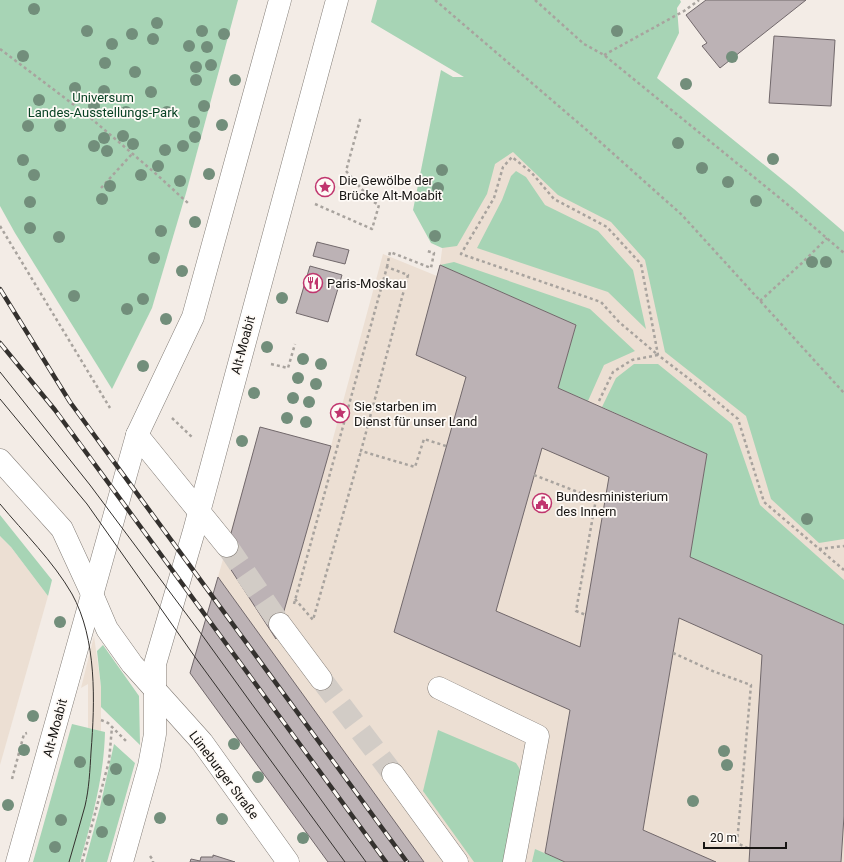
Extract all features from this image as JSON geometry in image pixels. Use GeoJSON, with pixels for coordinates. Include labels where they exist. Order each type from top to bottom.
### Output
{"type":"FeatureCollection","features":[{"type":"Feature","properties":{"kind":"street","name":"Alt-Moabit"},"geometry":{"type":"LineString","coordinates":[[17,862],[137,435],[193,317],[280,0]]}},
{"type":"Feature","properties":{"kind":"street","name":"Alt-Moabit"},"geometry":{"type":"LineString","coordinates":[[122,862],[149,766],[155,734],[155,664],[199,511],[337,0]]}},
{"type":"Feature","properties":{"kind":"street"},"geometry":{"type":"LineString","coordinates":[[137,435],[227,546]]}},
{"type":"Feature","properties":{"kind":"street"},"geometry":{"type":"LineString","coordinates":[[0,460],[62,529],[107,629],[132,664],[156,691]]}},
{"type":"Feature","properties":{"kind":"street"},"geometry":{"type":"LineString","coordinates":[[283,628],[321,679]]}},
{"type":"Feature","properties":{"kind":"street"},"geometry":{"type":"LineString","coordinates":[[438,688],[538,736],[514,862]]}},
{"type":"Feature","properties":{"kind":"street","name":"Lüneburger Straße"},"geometry":{"type":"LineString","coordinates":[[156,691],[202,742],[288,862]]}},
{"type":"Feature","properties":{"kind":"street"},"geometry":{"type":"LineString","coordinates":[[393,774],[457,862]]}},
{"type":"Feature","properties":{"kind":"path"},"geometry":{"type":"LineString","coordinates":[[436,0],[589,132],[682,215],[844,393]]}},
{"type":"Feature","properties":{"kind":"path"},"geometry":{"type":"LineString","coordinates":[[535,0],[584,44],[604,55],[787,204],[844,253]]}},
{"type":"Feature","properties":{"kind":"path"},"geometry":{"type":"LineString","coordinates":[[604,55],[684,11],[699,0]]}},
{"type":"Feature","properties":{"kind":"path"},"geometry":{"type":"LineString","coordinates":[[0,49],[86,114],[189,204]]}},
{"type":"Feature","properties":{"kind":"path"},"geometry":{"type":"LineString","coordinates":[[315,204],[372,228],[379,205],[372,201],[346,171],[362,116]]}},
{"type":"Feature","properties":{"kind":"path"},"geometry":{"type":"LineString","coordinates":[[101,188],[132,154]]}},
{"type":"Feature","properties":{"kind":"path"},"geometry":{"type":"LineString","coordinates":[[658,355],[640,264],[608,227],[554,199],[531,172],[512,157],[503,167],[494,198],[461,254],[601,302],[619,322],[658,355],[738,419],[764,502],[844,570]]}},
{"type":"Feature","properties":{"kind":"path"},"geometry":{"type":"LineString","coordinates":[[0,226],[110,408]]}},
{"type":"Feature","properties":{"kind":"path"},"geometry":{"type":"LineString","coordinates":[[760,301],[827,238]]}},
{"type":"Feature","properties":{"kind":"path"},"geometry":{"type":"LineString","coordinates":[[283,628],[295,599],[390,252],[431,268],[434,254],[428,251]]}},
{"type":"Feature","properties":{"kind":"path"},"geometry":{"type":"LineString","coordinates":[[295,599],[313,620],[361,451],[408,275],[387,267]]}},
{"type":"Feature","properties":{"kind":"path"},"geometry":{"type":"LineString","coordinates":[[271,364],[288,368],[295,344]]}},
{"type":"Feature","properties":{"kind":"path"},"geometry":{"type":"LineString","coordinates":[[599,401],[613,372],[632,360],[658,355]]}},
{"type":"Feature","properties":{"kind":"path"},"geometry":{"type":"LineString","coordinates":[[169,416],[196,440]]}},
{"type":"Feature","properties":{"kind":"path"},"geometry":{"type":"LineString","coordinates":[[361,451],[415,467],[424,439],[446,446]]}},
{"type":"Feature","properties":{"kind":"path"},"geometry":{"type":"LineString","coordinates":[[534,475],[596,499],[576,611],[586,615]]}},
{"type":"Feature","properties":{"kind":"path"},"geometry":{"type":"LineString","coordinates":[[819,549],[844,546]]}},
{"type":"Feature","properties":{"kind":"path"},"geometry":{"type":"LineString","coordinates":[[673,653],[715,672],[751,685],[737,844],[750,849]]}},
{"type":"Feature","properties":{"kind":"path"},"geometry":{"type":"LineString","coordinates":[[101,720],[108,722],[132,748]]}},
{"type":"Feature","properties":{"kind":"path"},"geometry":{"type":"LineString","coordinates":[[82,862],[109,761],[112,727]]}},
{"type":"Feature","properties":{"kind":"shaded area","name":"Bundesministerium des Innern"},"geometry":{"type":"Polygon","coordinates":[[[465,77],[555,150],[844,460],[844,862],[424,862],[218,577],[260,427],[331,446],[383,254],[437,276],[440,265],[465,77]]]}},
{"type":"Feature","properties":{"kind":"shaded area"},"geometry":{"type":"Polygon","coordinates":[[[0,536],[11,547],[48,596],[0,765],[0,536]]]}},
{"type":"Feature","properties":{"kind":"shaded area"},"geometry":{"type":"Polygon","coordinates":[[[94,636],[101,687],[101,731],[88,728],[88,684],[81,688],[94,636]]]}},
{"type":"Feature","properties":{"kind":"green space","name":"Universum Landes-Ausstellungs-Park"},"geometry":{"type":"Polygon","coordinates":[[[0,0],[238,0],[186,193],[152,308],[112,389],[15,233],[0,206],[0,0]]]}},
{"type":"Feature","properties":{"kind":"green space"},"geometry":{"type":"Polygon","coordinates":[[[377,0],[680,0],[681,2],[677,8],[679,33],[657,78],[794,189],[844,232],[844,539],[819,543],[771,499],[746,416],[665,352],[645,260],[611,222],[558,195],[513,152],[495,164],[487,194],[457,246],[442,248],[431,243],[413,210],[441,70],[453,77],[464,77],[371,22],[377,0]]]}},
{"type":"Feature","properties":{"kind":"green space"},"geometry":{"type":"Polygon","coordinates":[[[516,171],[526,177],[545,205],[598,231],[633,270],[646,329],[608,292],[477,248],[502,200],[511,176],[516,171]]]}},
{"type":"Feature","properties":{"kind":"green space"},"geometry":{"type":"Polygon","coordinates":[[[454,262],[590,309],[635,351],[604,365],[588,401],[558,388],[576,325],[440,265],[454,262]]]}},
{"type":"Feature","properties":{"kind":"green space"},"geometry":{"type":"Polygon","coordinates":[[[634,364],[658,364],[732,424],[760,505],[844,580],[844,625],[690,557],[707,454],[602,407],[616,378],[634,364]]]}},
{"type":"Feature","properties":{"kind":"green space"},"geometry":{"type":"Polygon","coordinates":[[[0,515],[52,580],[48,596],[11,547],[0,536],[0,515]]]}},
{"type":"Feature","properties":{"kind":"green space"},"geometry":{"type":"Polygon","coordinates":[[[103,645],[139,696],[140,745],[101,707],[101,687],[97,651],[103,645]]]}},
{"type":"Feature","properties":{"kind":"green space"},"geometry":{"type":"Polygon","coordinates":[[[72,724],[105,732],[100,782],[80,862],[33,862],[72,724]]]}},
{"type":"Feature","properties":{"kind":"green space"},"geometry":{"type":"Polygon","coordinates":[[[438,730],[516,763],[523,774],[505,862],[474,862],[423,791],[438,730]]]}},
{"type":"Feature","properties":{"kind":"green space"},"geometry":{"type":"Polygon","coordinates":[[[114,744],[135,763],[107,862],[85,862],[100,807],[114,744]]]}},
{"type":"Feature","properties":{"kind":"green space"},"geometry":{"type":"Polygon","coordinates":[[[535,849],[565,862],[532,862],[535,849]]]}},
{"type":"Feature","properties":{"kind":"building"},"geometry":{"type":"Polygon","coordinates":[[[706,0],[806,0],[720,68],[702,46],[707,43],[686,15],[706,0]]]}},
{"type":"Feature","properties":{"kind":"building"},"geometry":{"type":"Polygon","coordinates":[[[774,36],[835,40],[831,106],[769,103],[774,36]]]}},
{"type":"Feature","properties":{"kind":"building"},"geometry":{"type":"Polygon","coordinates":[[[317,242],[349,250],[345,264],[313,256],[317,242]]]}},
{"type":"Feature","properties":{"kind":"building"},"geometry":{"type":"Polygon","coordinates":[[[440,265],[576,325],[558,388],[707,454],[690,557],[844,625],[844,816],[841,862],[749,862],[762,655],[679,618],[643,830],[716,862],[565,862],[545,853],[570,710],[394,632],[466,377],[416,355],[440,265]],[[542,448],[496,611],[580,647],[609,477],[542,448]]]}},
{"type":"Feature","properties":{"kind":"building"},"geometry":{"type":"Polygon","coordinates":[[[310,266],[342,275],[328,322],[296,313],[310,266]]]}},
{"type":"Feature","properties":{"kind":"building"},"geometry":{"type":"Polygon","coordinates":[[[260,427],[331,446],[276,639],[224,559],[260,427]]]}},
{"type":"Feature","properties":{"kind":"building"},"geometry":{"type":"Polygon","coordinates":[[[218,577],[424,862],[328,862],[190,673],[218,577]]]}},
{"type":"Feature","properties":{"kind":"building"},"geometry":{"type":"Polygon","coordinates":[[[213,855],[235,862],[190,862],[191,859],[200,861],[201,857],[213,857],[213,855]]]}},
{"type":"Feature","properties":{"kind":"tunnel"},"geometry":{"type":"LineString","coordinates":[[227,546],[280,624]]}},
{"type":"Feature","properties":{"kind":"tunnel"},"geometry":{"type":"LineString","coordinates":[[321,679],[393,774]]}},
{"type":"Feature","properties":{"kind":"tram line"},"geometry":{"type":"LineString","coordinates":[[0,372],[90,485],[202,635],[366,862]]}},
{"type":"Feature","properties":{"kind":"tram line"},"geometry":{"type":"LineString","coordinates":[[0,399],[87,504],[195,657],[345,862]]}},
{"type":"Feature","properties":{"kind":"tram line"},"geometry":{"type":"LineString","coordinates":[[0,504],[56,570],[72,594],[80,612],[90,651],[93,713],[89,779],[85,806],[69,862]]}},
{"type":"Feature","properties":{"kind":"railway"},"geometry":{"type":"LineString","coordinates":[[0,289],[70,402],[407,862]]}},
{"type":"Feature","properties":{"kind":"railway"},"geometry":{"type":"LineString","coordinates":[[0,343],[55,410],[386,862]]}},
{"type":"Feature","properties":{"kind":"place","name":"Die Gewölbe der Brücke Alt-Moabit"},"geometry":{"type":"Point","coordinates":[325,187]}},
{"type":"Feature","properties":{"kind":"place","name":"Paris-Moskau"},"geometry":{"type":"Point","coordinates":[313,283]}},
{"type":"Feature","properties":{"kind":"place","name":"Sie starben im Dienst für unser Land"},"geometry":{"type":"Point","coordinates":[340,413]}},
{"type":"Feature","properties":{"kind":"place","name":"Bundesministerium des Innern"},"geometry":{"type":"Point","coordinates":[542,503]}}]}
